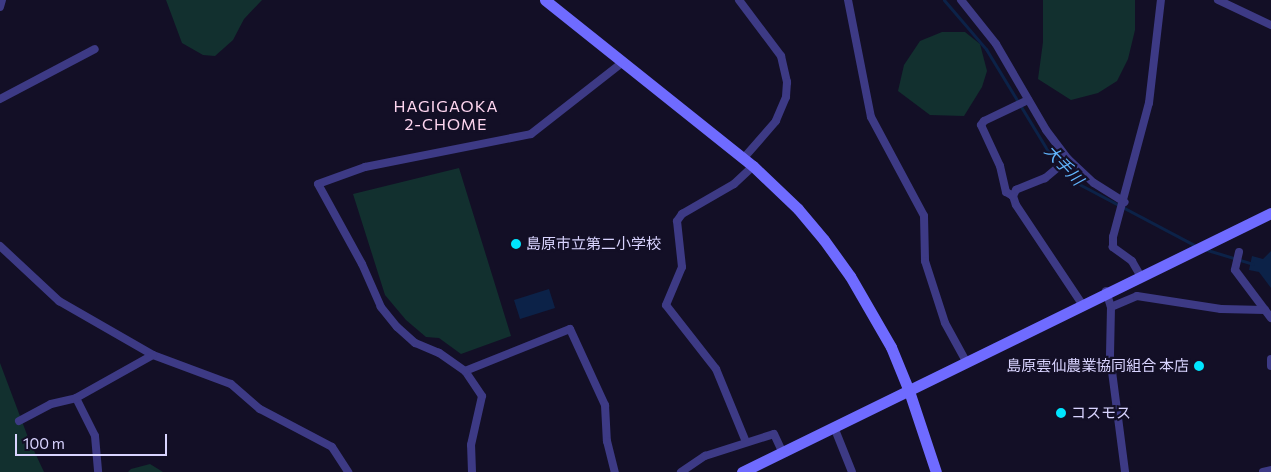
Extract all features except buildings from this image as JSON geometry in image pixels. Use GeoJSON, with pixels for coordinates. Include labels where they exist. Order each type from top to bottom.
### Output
{"type":"FeatureCollection","features":[{"type":"Feature","properties":{"kind":"street"},"geometry":{"type":"LineString","coordinates":[[0,7],[2,0]]}},
{"type":"Feature","properties":{"kind":"street"},"geometry":{"type":"LineString","coordinates":[[545,0],[556,4],[623,62],[748,162],[798,209],[838,257],[874,316],[910,391],[936,472]]}},
{"type":"Feature","properties":{"kind":"street"},"geometry":{"type":"LineString","coordinates":[[739,0],[781,56],[786,82],[786,97],[776,121],[734,184],[682,214],[677,221],[682,267],[666,306],[716,369],[746,442]]}},
{"type":"Feature","properties":{"kind":"street"},"geometry":{"type":"LineString","coordinates":[[848,0],[870,117],[924,216],[925,261],[945,323],[966,363]]}},
{"type":"Feature","properties":{"kind":"street"},"geometry":{"type":"LineString","coordinates":[[961,0],[996,44],[1026,101],[1066,161],[1124,204]]}},
{"type":"Feature","properties":{"kind":"street"},"geometry":{"type":"LineString","coordinates":[[1140,275],[1132,261],[1114,247],[1136,142],[1149,103],[1161,0]]}},
{"type":"Feature","properties":{"kind":"street"},"geometry":{"type":"LineString","coordinates":[[1218,0],[1271,25]]}},
{"type":"Feature","properties":{"kind":"street"},"geometry":{"type":"LineString","coordinates":[[0,99],[95,49]]}},
{"type":"Feature","properties":{"kind":"street"},"geometry":{"type":"LineString","coordinates":[[472,472],[472,435],[483,400],[473,380],[465,371],[439,353],[415,343],[397,327],[381,307],[362,264],[318,184],[364,167],[531,134],[623,62]]}},
{"type":"Feature","properties":{"kind":"street"},"geometry":{"type":"LineString","coordinates":[[1026,101],[981,125],[1000,166],[1006,192],[1013,196],[1016,205],[1082,304]]}},
{"type":"Feature","properties":{"kind":"street"},"geometry":{"type":"LineString","coordinates":[[1013,196],[1016,190],[1040,181],[1066,161]]}},
{"type":"Feature","properties":{"kind":"street"},"geometry":{"type":"LineString","coordinates":[[742,472],[782,451],[910,391],[1106,291],[1271,213]]}},
{"type":"Feature","properties":{"kind":"street"},"geometry":{"type":"LineString","coordinates":[[0,246],[60,301],[153,355],[231,384],[260,409],[332,447],[348,472]]}},
{"type":"Feature","properties":{"kind":"street"},"geometry":{"type":"LineString","coordinates":[[1239,252],[1235,270],[1271,318]]}},
{"type":"Feature","properties":{"kind":"street"},"geometry":{"type":"LineString","coordinates":[[1106,291],[1111,307],[1110,356],[1125,472]]}},
{"type":"Feature","properties":{"kind":"street"},"geometry":{"type":"LineString","coordinates":[[1111,307],[1137,296],[1220,309],[1265,310]]}},
{"type":"Feature","properties":{"kind":"street"},"geometry":{"type":"LineString","coordinates":[[465,371],[570,329],[605,405],[607,441],[615,472]]}},
{"type":"Feature","properties":{"kind":"street"},"geometry":{"type":"LineString","coordinates":[[19,421],[51,404],[76,398],[153,355]]}},
{"type":"Feature","properties":{"kind":"street"},"geometry":{"type":"LineString","coordinates":[[1271,359],[1271,366]]}},
{"type":"Feature","properties":{"kind":"street"},"geometry":{"type":"LineString","coordinates":[[76,398],[95,436],[98,472]]}},
{"type":"Feature","properties":{"kind":"street"},"geometry":{"type":"LineString","coordinates":[[834,427],[852,472]]}},
{"type":"Feature","properties":{"kind":"street"},"geometry":{"type":"LineString","coordinates":[[681,472],[695,460],[774,434],[782,451]]}},
{"type":"Feature","properties":{"kind":"street"},"geometry":{"type":"LineString","coordinates":[[1263,472],[1271,470]]}},
{"type":"Feature","properties":{"kind":"green space"},"geometry":{"type":"Polygon","coordinates":[[[166,0],[262,0],[244,19],[233,40],[215,56],[203,55],[182,43],[166,0]]]}},
{"type":"Feature","properties":{"kind":"green space"},"geometry":{"type":"Polygon","coordinates":[[[1043,0],[1135,0],[1135,30],[1128,59],[1117,81],[1098,93],[1071,100],[1038,79],[1043,42],[1043,0]]]}},
{"type":"Feature","properties":{"kind":"green space"},"geometry":{"type":"Polygon","coordinates":[[[942,32],[965,32],[980,44],[987,71],[982,87],[964,116],[930,115],[898,91],[904,65],[920,41],[942,32]]]}},
{"type":"Feature","properties":{"kind":"green space"},"geometry":{"type":"Polygon","coordinates":[[[459,168],[511,336],[461,354],[439,338],[426,337],[406,320],[385,295],[353,194],[459,168]]]}},
{"type":"Feature","properties":{"kind":"green space"},"geometry":{"type":"Polygon","coordinates":[[[0,363],[29,440],[44,472],[0,472],[0,363]]]}},
{"type":"Feature","properties":{"kind":"green space"},"geometry":{"type":"Polygon","coordinates":[[[150,464],[163,472],[128,472],[131,469],[150,464]]]}},
{"type":"Feature","properties":{"kind":"water"},"geometry":{"type":"Polygon","coordinates":[[[1271,251],[1271,288],[1259,272],[1249,270],[1252,256],[1263,259],[1271,251]]]}},
{"type":"Feature","properties":{"kind":"water"},"geometry":{"type":"Polygon","coordinates":[[[549,289],[555,308],[520,319],[514,300],[549,289]]]}},
{"type":"Feature","properties":{"kind":"waterway","name":"大手川"},"geometry":{"type":"LineString","coordinates":[[944,0],[986,49],[1048,151],[1077,183],[1196,246]]}},
{"type":"Feature","properties":{"kind":"waterway","name":"大手川"},"geometry":{"type":"LineString","coordinates":[[1204,249],[1253,264]]}},
{"type":"Feature","properties":{"kind":"place","name":"島原市立第二小学校"},"geometry":{"type":"Point","coordinates":[516,244]}},
{"type":"Feature","properties":{"kind":"place","name":"島原雲仙農業協同組合 本店"},"geometry":{"type":"Point","coordinates":[1199,366]}},
{"type":"Feature","properties":{"kind":"place","name":"コスモス"},"geometry":{"type":"Point","coordinates":[1061,413]}},
{"type":"Feature","properties":{"kind":"district","name":"HAGIGAOKA 2-CHOME"},"geometry":{"type":"Point","coordinates":[446,115]}}]}
